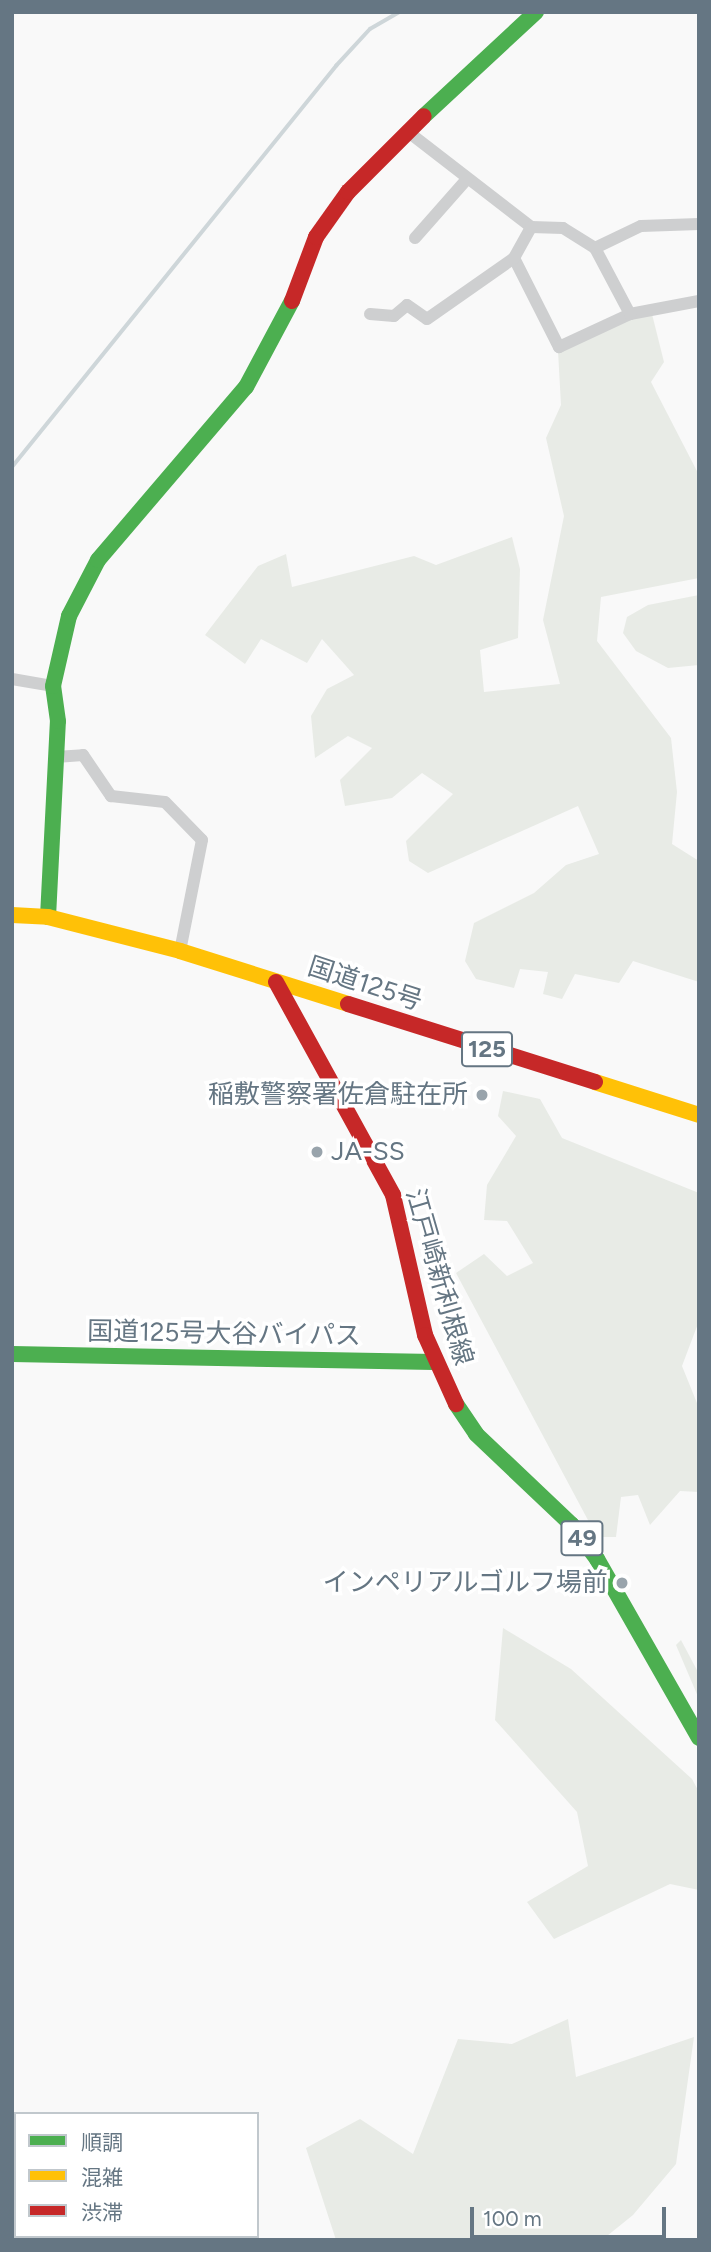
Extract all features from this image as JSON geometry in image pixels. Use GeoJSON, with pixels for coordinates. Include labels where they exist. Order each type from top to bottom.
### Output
{"type":"FeatureCollection","features":[{"type":"Feature","properties":{"kind":"main road"},"geometry":{"type":"LineString","coordinates":[[48,917],[56,757],[53,685],[69,616],[97,560],[246,387],[289,308],[316,237],[348,192],[517,23],[536,12]]}},
{"type":"Feature","properties":{"kind":"main road","name":"国道125号"},"geometry":{"type":"LineString","coordinates":[[12,915],[48,917],[180,951],[699,1115]]}},
{"type":"Feature","properties":{"kind":"main road","name":"江戸崎新利根線"},"geometry":{"type":"LineString","coordinates":[[276,982],[393,1195],[434,1362],[476,1434],[572,1525],[597,1559],[699,1738]]}},
{"type":"Feature","properties":{"kind":"main road","name":"国道125号大谷バイパス"},"geometry":{"type":"LineString","coordinates":[[12,1354],[434,1362]]}},
{"type":"Feature","properties":{"kind":"street"},"geometry":{"type":"LineString","coordinates":[[407,131],[531,227],[564,228],[595,248],[630,314]]}},
{"type":"Feature","properties":{"kind":"street"},"geometry":{"type":"LineString","coordinates":[[415,238],[467,179]]}},
{"type":"Feature","properties":{"kind":"street"},"geometry":{"type":"LineString","coordinates":[[595,248],[641,226],[699,224]]}},
{"type":"Feature","properties":{"kind":"street"},"geometry":{"type":"LineString","coordinates":[[370,314],[394,316],[407,304],[427,319],[514,258],[531,227]]}},
{"type":"Feature","properties":{"kind":"street"},"geometry":{"type":"LineString","coordinates":[[514,258],[559,347],[630,314],[699,301]]}},
{"type":"Feature","properties":{"kind":"street"},"geometry":{"type":"LineString","coordinates":[[12,679],[53,685]]}},
{"type":"Feature","properties":{"kind":"street"},"geometry":{"type":"LineString","coordinates":[[56,757],[83,755],[111,796],[165,802],[202,840],[180,951]]}},
{"type":"Feature","properties":{"kind":"shaded area"},"geometry":{"type":"Polygon","coordinates":[[[652,314],[664,362],[651,382],[699,475],[699,578],[601,597],[597,641],[671,738],[677,792],[672,844],[699,861],[699,982],[633,961],[619,983],[575,974],[562,999],[543,994],[548,972],[520,969],[514,988],[476,979],[465,961],[474,923],[534,893],[566,865],[599,854],[578,806],[428,873],[409,861],[406,841],[453,794],[422,773],[392,798],[345,806],[340,780],[372,748],[348,736],[315,758],[311,716],[327,689],[354,675],[322,639],[307,663],[261,639],[245,664],[205,635],[258,566],[286,554],[292,587],[414,556],[436,565],[512,537],[520,569],[518,638],[480,650],[484,692],[560,684],[543,620],[564,516],[546,438],[561,405],[558,351],[596,329],[652,314]]]}},
{"type":"Feature","properties":{"kind":"shaded area"},"geometry":{"type":"Polygon","coordinates":[[[699,595],[699,665],[668,668],[636,651],[623,633],[627,617],[648,605],[699,595]]]}},
{"type":"Feature","properties":{"kind":"shaded area"},"geometry":{"type":"Polygon","coordinates":[[[503,1091],[540,1099],[562,1138],[699,1193],[699,1321],[682,1366],[699,1408],[699,1492],[680,1491],[650,1525],[638,1495],[621,1497],[616,1537],[597,1537],[456,1273],[484,1254],[507,1276],[533,1263],[507,1221],[484,1220],[487,1185],[516,1136],[498,1116],[503,1091]]]}},
{"type":"Feature","properties":{"kind":"shaded area"},"geometry":{"type":"Polygon","coordinates":[[[503,1628],[571,1669],[692,1779],[699,1792],[699,1890],[670,1884],[554,1939],[527,1902],[588,1866],[577,1812],[495,1720],[503,1628]]]}},
{"type":"Feature","properties":{"kind":"shaded area"},"geometry":{"type":"Polygon","coordinates":[[[681,1640],[699,1674],[699,1699],[676,1645],[681,1640]]]}},
{"type":"Feature","properties":{"kind":"shaded area"},"geometry":{"type":"Polygon","coordinates":[[[568,2019],[576,2077],[694,2037],[676,2164],[633,2215],[602,2240],[336,2240],[306,2148],[360,2119],[413,2154],[458,2039],[512,2044],[568,2019]]]}},
{"type":"Feature","properties":{"kind":"waterway"},"geometry":{"type":"LineString","coordinates":[[12,467],[336,66],[370,29],[400,12]]}},
{"type":"Feature","properties":{"kind":"traffic: fast"},"geometry":{"type":"LineString","coordinates":[[424,116],[536,12]]}},
{"type":"Feature","properties":{"kind":"traffic: fast"},"geometry":{"type":"LineString","coordinates":[[48,917],[58,721],[53,686],[69,616],[98,560],[246,387],[292,301]]}},
{"type":"Feature","properties":{"kind":"traffic: fast"},"geometry":{"type":"LineString","coordinates":[[12,1354],[434,1362]]}},
{"type":"Feature","properties":{"kind":"traffic: fast"},"geometry":{"type":"LineString","coordinates":[[456,1404],[476,1434],[572,1525],[597,1559],[699,1738]]}},
{"type":"Feature","properties":{"kind":"traffic: slow"},"geometry":{"type":"LineString","coordinates":[[12,915],[48,917],[180,951],[348,1004]]}},
{"type":"Feature","properties":{"kind":"traffic: slow"},"geometry":{"type":"LineString","coordinates":[[595,1082],[699,1115]]}},
{"type":"Feature","properties":{"kind":"traffic: jam"},"geometry":{"type":"LineString","coordinates":[[292,301],[316,237],[348,192],[424,116]]}},
{"type":"Feature","properties":{"kind":"traffic: jam"},"geometry":{"type":"LineString","coordinates":[[276,982],[393,1195],[425,1335],[456,1404]]}},
{"type":"Feature","properties":{"kind":"traffic: jam"},"geometry":{"type":"LineString","coordinates":[[348,1004],[595,1082]]}},
{"type":"Feature","properties":{"kind":"place","name":"稲敷警察署佐倉駐在所"},"geometry":{"type":"Point","coordinates":[482,1095]}},
{"type":"Feature","properties":{"kind":"place","name":"JA-SS"},"geometry":{"type":"Point","coordinates":[317,1152]}},
{"type":"Feature","properties":{"kind":"place","name":"インペリアルゴルフ場前"},"geometry":{"type":"Point","coordinates":[622,1583]}}]}
